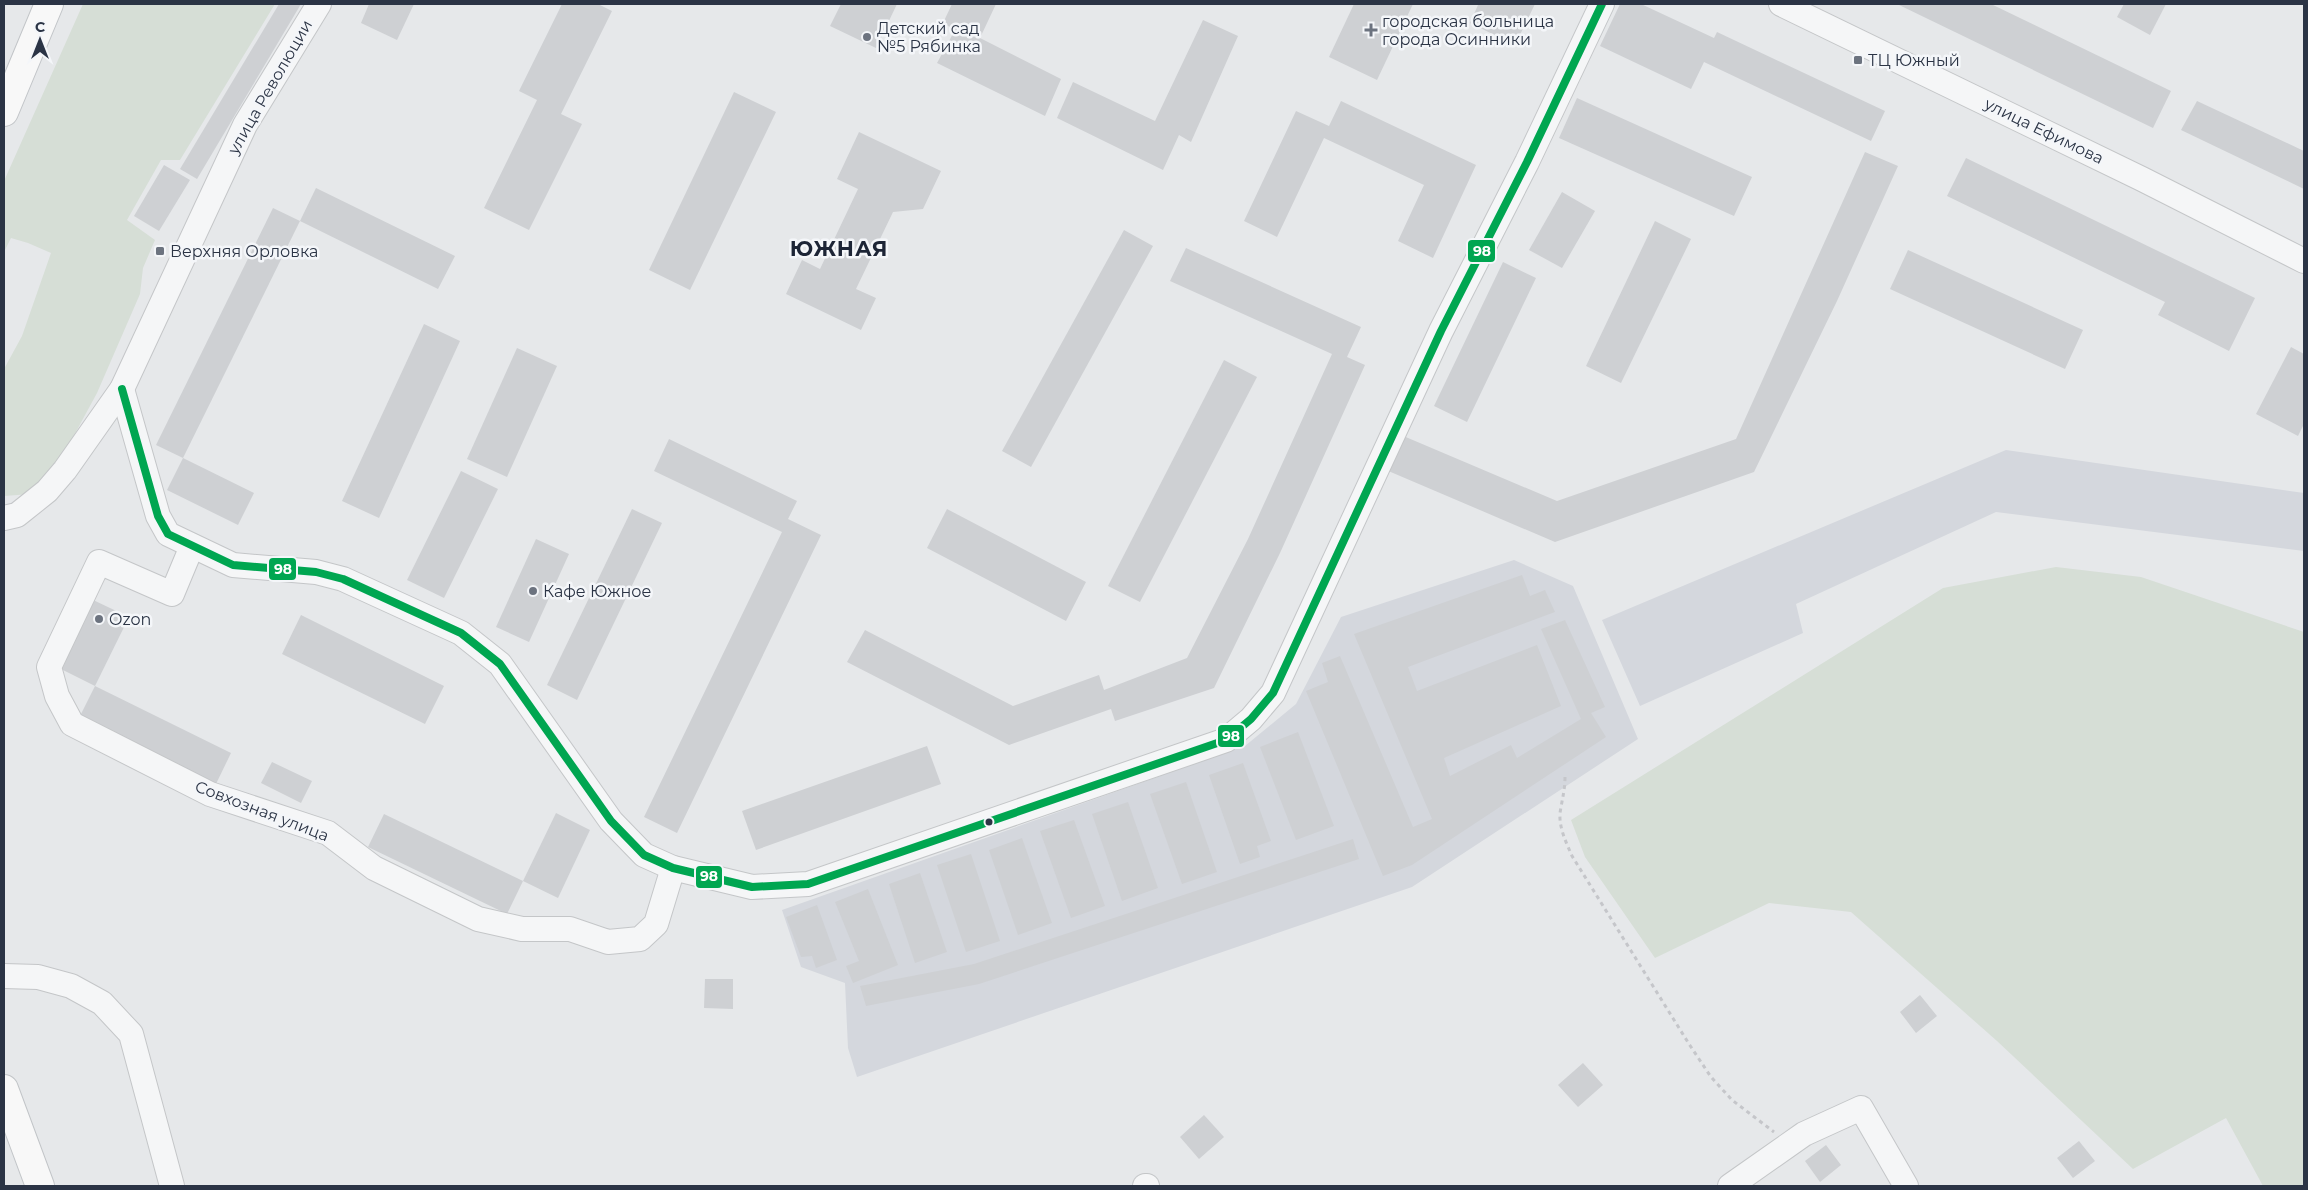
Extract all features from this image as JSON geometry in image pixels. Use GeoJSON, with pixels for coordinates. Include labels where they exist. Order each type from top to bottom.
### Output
{"type":"FeatureCollection","features":[{"type":"Feature","properties":{"kind":"main road"},"geometry":{"type":"LineString","coordinates":[[4,112],[49,4]]}},
{"type":"Feature","properties":{"kind":"main road"},"geometry":{"type":"LineString","coordinates":[[4,1089],[40,1186]]}},
{"type":"Feature","properties":{"kind":"street","name":"улица Революции"},"geometry":{"type":"LineString","coordinates":[[4,518],[17,515],[47,491],[66,470],[122,389],[245,125],[319,4]]}},
{"type":"Feature","properties":{"kind":"street"},"geometry":{"type":"LineString","coordinates":[[122,389],[158,516],[168,534],[232,565],[316,572],[343,579],[461,633],[500,664],[611,821],[644,855],[673,868],[752,887],[808,884],[1226,740],[1251,719],[1273,693],[1441,332],[1527,162],[1602,4]]}},
{"type":"Feature","properties":{"kind":"street","name":"улица Ефимова"},"geometry":{"type":"LineString","coordinates":[[1781,4],[2125,170],[2304,261]]}},
{"type":"Feature","properties":{"kind":"street","name":"Совхозная улица"},"geometry":{"type":"LineString","coordinates":[[192,546],[172,594],[99,562],[49,668],[57,696],[72,724],[210,794],[328,832],[374,868],[478,919],[522,929],[570,929],[608,942],[640,939],[656,924],[673,868]]}},
{"type":"Feature","properties":{"kind":"street"},"geometry":{"type":"LineString","coordinates":[[4,976],[38,977],[70,986],[102,1003],[131,1034],[172,1186]]}},
{"type":"Feature","properties":{"kind":"street"},"geometry":{"type":"LineString","coordinates":[[1730,1186],[1804,1134],[1861,1108],[1906,1186]]}},
{"type":"Feature","properties":{"kind":"path"},"geometry":{"type":"LineString","coordinates":[[1565,777],[1566,793],[1560,814],[1562,831],[1572,856],[1689,1044],[1711,1076],[1732,1100],[1790,1144]]}},
{"type":"Feature","properties":{"kind":"shaded area"},"geometry":{"type":"Polygon","coordinates":[[[83,4],[275,4],[180,160],[161,160],[127,220],[155,240],[143,268],[140,294],[97,393],[52,476],[31,494],[4,496],[4,369],[22,336],[51,253],[11,238],[4,252],[4,181],[83,4]]]}},
{"type":"Feature","properties":{"kind":"shaded area"},"geometry":{"type":"Polygon","coordinates":[[[2006,450],[2304,493],[2304,551],[1996,512],[1796,604],[1803,633],[1640,706],[1602,620],[2006,450]]]}},
{"type":"Feature","properties":{"kind":"shaded area"},"geometry":{"type":"Polygon","coordinates":[[[1514,560],[1573,586],[1638,739],[1412,887],[857,1077],[848,1048],[845,983],[801,967],[782,910],[1245,746],[1296,704],[1341,617],[1514,560]]]}},
{"type":"Feature","properties":{"kind":"shaded area"},"geometry":{"type":"Polygon","coordinates":[[[2056,567],[2141,577],[2304,632],[2304,1186],[2263,1186],[2226,1118],[2133,1169],[1997,1041],[1851,912],[1769,903],[1655,958],[1585,857],[1571,820],[1943,588],[2056,567]]]}},
{"type":"Feature","properties":{"kind":"building"},"geometry":{"type":"Polygon","coordinates":[[[279,4],[301,4],[197,179],[180,169],[279,4]]]}},
{"type":"Feature","properties":{"kind":"building"},"geometry":{"type":"Polygon","coordinates":[[[369,4],[414,4],[397,40],[361,23],[369,4]]]}},
{"type":"Feature","properties":{"kind":"building"},"geometry":{"type":"Polygon","coordinates":[[[562,4],[598,4],[612,11],[561,114],[582,124],[529,230],[484,208],[537,100],[519,91],[562,4]]]}},
{"type":"Feature","properties":{"kind":"building","name":"Детский сад №5 Рябинка"},"geometry":{"type":"Polygon","coordinates":[[[841,4],[897,4],[876,48],[830,26],[841,4]]]}},
{"type":"Feature","properties":{"kind":"building"},"geometry":{"type":"Polygon","coordinates":[[[952,4],[996,4],[980,38],[1061,79],[1045,116],[937,63],[955,30],[943,23],[952,4]]]}},
{"type":"Feature","properties":{"kind":"building","name":"городская больница города Осинники"},"geometry":{"type":"Polygon","coordinates":[[[1354,4],[1413,4],[1377,80],[1329,57],[1354,4]]]}},
{"type":"Feature","properties":{"kind":"building","name":"городская больница города Осинники"},"geometry":{"type":"Polygon","coordinates":[[[1475,4],[1535,4],[1515,45],[1470,23],[1478,5],[1475,4]]]}},
{"type":"Feature","properties":{"kind":"building"},"geometry":{"type":"Polygon","coordinates":[[[1620,4],[1641,4],[1714,38],[1717,32],[1885,111],[1871,141],[1704,62],[1691,89],[1600,46],[1620,4]]]}},
{"type":"Feature","properties":{"kind":"building"},"geometry":{"type":"Polygon","coordinates":[[[1897,4],[1991,4],[2171,91],[2153,128],[1897,4]]]}},
{"type":"Feature","properties":{"kind":"building"},"geometry":{"type":"Polygon","coordinates":[[[2124,4],[2166,4],[2150,35],[2117,17],[2124,4]]]}},
{"type":"Feature","properties":{"kind":"building"},"geometry":{"type":"Polygon","coordinates":[[[1203,20],[1238,36],[1191,142],[1179,135],[1163,170],[1057,118],[1073,82],[1155,121],[1203,20]]]}},
{"type":"Feature","properties":{"kind":"building"},"geometry":{"type":"Polygon","coordinates":[[[734,92],[776,112],[690,290],[649,270],[734,92]]]}},
{"type":"Feature","properties":{"kind":"building"},"geometry":{"type":"Polygon","coordinates":[[[1577,98],[1752,177],[1734,216],[1559,138],[1577,98]]]}},
{"type":"Feature","properties":{"kind":"building"},"geometry":{"type":"Polygon","coordinates":[[[1341,101],[1476,165],[1433,258],[1398,241],[1424,185],[1324,138],[1277,237],[1244,221],[1296,111],[1329,126],[1341,101]]]}},
{"type":"Feature","properties":{"kind":"building"},"geometry":{"type":"Polygon","coordinates":[[[2197,101],[2304,151],[2304,189],[2181,130],[2197,101]]]}},
{"type":"Feature","properties":{"kind":"building"},"geometry":{"type":"Polygon","coordinates":[[[859,132],[941,171],[923,209],[893,212],[856,289],[876,298],[861,330],[786,294],[802,260],[820,269],[858,189],[837,179],[859,132]]]}},
{"type":"Feature","properties":{"kind":"building"},"geometry":{"type":"Polygon","coordinates":[[[1865,152],[1898,166],[1837,301],[1754,472],[1555,542],[1386,470],[1401,435],[1557,501],[1736,439],[1865,152]]]}},
{"type":"Feature","properties":{"kind":"building"},"geometry":{"type":"Polygon","coordinates":[[[1966,158],[2255,298],[2229,351],[2158,315],[2165,302],[1947,196],[1966,158]]]}},
{"type":"Feature","properties":{"kind":"building"},"geometry":{"type":"Polygon","coordinates":[[[164,165],[190,180],[159,231],[134,216],[164,165]]]}},
{"type":"Feature","properties":{"kind":"building"},"geometry":{"type":"Polygon","coordinates":[[[316,188],[455,256],[438,289],[300,221],[316,188]]]}},
{"type":"Feature","properties":{"kind":"building"},"geometry":{"type":"Polygon","coordinates":[[[1562,192],[1595,211],[1562,268],[1529,250],[1562,192]]]}},
{"type":"Feature","properties":{"kind":"building"},"geometry":{"type":"Polygon","coordinates":[[[273,208],[300,221],[183,458],[156,445],[273,208]]]}},
{"type":"Feature","properties":{"kind":"building"},"geometry":{"type":"Polygon","coordinates":[[[1655,221],[1691,239],[1621,383],[1586,366],[1655,221]]]}},
{"type":"Feature","properties":{"kind":"building"},"geometry":{"type":"Polygon","coordinates":[[[1124,230],[1153,246],[1031,467],[1002,451],[1124,230]]]}},
{"type":"Feature","properties":{"kind":"building"},"geometry":{"type":"Polygon","coordinates":[[[1186,248],[1361,327],[1347,357],[1365,365],[1280,553],[1214,688],[1115,721],[1111,709],[1009,745],[847,662],[865,630],[1013,706],[1099,675],[1104,690],[1187,658],[1248,539],[1332,354],[1170,281],[1186,248]]]}},
{"type":"Feature","properties":{"kind":"building"},"geometry":{"type":"Polygon","coordinates":[[[1908,250],[2083,330],[2065,369],[1890,289],[1908,250]]]}},
{"type":"Feature","properties":{"kind":"building"},"geometry":{"type":"Polygon","coordinates":[[[1503,262],[1536,278],[1467,422],[1434,406],[1503,262]]]}},
{"type":"Feature","properties":{"kind":"building"},"geometry":{"type":"Polygon","coordinates":[[[424,324],[460,341],[379,518],[342,501],[424,324]]]}},
{"type":"Feature","properties":{"kind":"building"},"geometry":{"type":"Polygon","coordinates":[[[2291,347],[2304,354],[2304,424],[2298,436],[2256,414],[2291,347]]]}},
{"type":"Feature","properties":{"kind":"building"},"geometry":{"type":"Polygon","coordinates":[[[517,348],[557,366],[507,477],[467,459],[517,348]]]}},
{"type":"Feature","properties":{"kind":"building"},"geometry":{"type":"Polygon","coordinates":[[[1224,360],[1257,377],[1140,602],[1108,586],[1224,360]]]}},
{"type":"Feature","properties":{"kind":"building"},"geometry":{"type":"Polygon","coordinates":[[[669,439],[797,501],[788,519],[821,535],[677,833],[644,817],[782,532],[654,471],[669,439]]]}},
{"type":"Feature","properties":{"kind":"building"},"geometry":{"type":"Polygon","coordinates":[[[183,458],[254,493],[238,525],[167,490],[183,458]]]}},
{"type":"Feature","properties":{"kind":"building"},"geometry":{"type":"Polygon","coordinates":[[[461,471],[498,489],[444,598],[407,580],[461,471]]]}},
{"type":"Feature","properties":{"kind":"building"},"geometry":{"type":"Polygon","coordinates":[[[632,509],[662,523],[577,700],[547,685],[632,509]]]}},
{"type":"Feature","properties":{"kind":"building"},"geometry":{"type":"Polygon","coordinates":[[[947,509],[1086,582],[1066,621],[927,548],[947,509]]]}},
{"type":"Feature","properties":{"kind":"building","name":"Кафе Южное"},"geometry":{"type":"Polygon","coordinates":[[[536,539],[569,554],[529,642],[496,627],[536,539]]]}},
{"type":"Feature","properties":{"kind":"building"},"geometry":{"type":"Polygon","coordinates":[[[1522,575],[1530,596],[1545,590],[1555,612],[1408,667],[1417,691],[1537,645],[1561,706],[1444,758],[1450,776],[1511,745],[1517,758],[1581,719],[1541,629],[1565,620],[1605,707],[1591,713],[1606,737],[1412,865],[1383,876],[1306,691],[1328,682],[1322,663],[1340,656],[1413,827],[1432,819],[1354,634],[1522,575]]]}},
{"type":"Feature","properties":{"kind":"building"},"geometry":{"type":"Polygon","coordinates":[[[91,599],[129,617],[95,686],[57,667],[91,599]]]}},
{"type":"Feature","properties":{"kind":"building"},"geometry":{"type":"Polygon","coordinates":[[[301,615],[444,686],[425,724],[282,654],[301,615]]]}},
{"type":"Feature","properties":{"kind":"building"},"geometry":{"type":"Polygon","coordinates":[[[95,686],[231,753],[214,788],[78,720],[95,686]]]}},
{"type":"Feature","properties":{"kind":"building"},"geometry":{"type":"Polygon","coordinates":[[[1298,732],[1334,826],[1296,840],[1260,747],[1298,732]]]}},
{"type":"Feature","properties":{"kind":"building"},"geometry":{"type":"Polygon","coordinates":[[[927,746],[941,784],[756,850],[742,811],[927,746]]]}},
{"type":"Feature","properties":{"kind":"building"},"geometry":{"type":"Polygon","coordinates":[[[272,762],[312,781],[301,803],[261,783],[272,762]]]}},
{"type":"Feature","properties":{"kind":"building"},"geometry":{"type":"Polygon","coordinates":[[[1243,763],[1271,841],[1257,846],[1260,857],[1240,864],[1209,775],[1243,763]]]}},
{"type":"Feature","properties":{"kind":"building"},"geometry":{"type":"Polygon","coordinates":[[[1186,782],[1217,872],[1182,884],[1150,794],[1186,782]]]}},
{"type":"Feature","properties":{"kind":"building"},"geometry":{"type":"Polygon","coordinates":[[[1128,802],[1158,888],[1122,901],[1092,814],[1128,802]]]}},
{"type":"Feature","properties":{"kind":"building"},"geometry":{"type":"Polygon","coordinates":[[[556,813],[590,830],[558,898],[523,881],[556,813]]]}},
{"type":"Feature","properties":{"kind":"building"},"geometry":{"type":"Polygon","coordinates":[[[384,814],[523,881],[507,914],[368,847],[384,814]]]}},
{"type":"Feature","properties":{"kind":"building"},"geometry":{"type":"Polygon","coordinates":[[[1074,820],[1105,906],[1071,918],[1040,831],[1074,820]]]}},
{"type":"Feature","properties":{"kind":"building"},"geometry":{"type":"Polygon","coordinates":[[[1022,838],[1052,923],[1018,935],[989,850],[1022,838]]]}},
{"type":"Feature","properties":{"kind":"building"},"geometry":{"type":"Polygon","coordinates":[[[1353,839],[1359,859],[979,984],[866,1006],[860,986],[974,964],[1353,839]]]}},
{"type":"Feature","properties":{"kind":"building"},"geometry":{"type":"Polygon","coordinates":[[[971,854],[1000,941],[966,952],[937,865],[971,854]]]}},
{"type":"Feature","properties":{"kind":"building"},"geometry":{"type":"Polygon","coordinates":[[[920,873],[947,952],[915,963],[889,884],[920,873]]]}},
{"type":"Feature","properties":{"kind":"building"},"geometry":{"type":"Polygon","coordinates":[[[868,889],[898,965],[853,983],[846,966],[859,961],[835,902],[868,889]]]}},
{"type":"Feature","properties":{"kind":"building"},"geometry":{"type":"Polygon","coordinates":[[[817,905],[837,960],[816,968],[812,956],[801,957],[786,917],[817,905]]]}},
{"type":"Feature","properties":{"kind":"building"},"geometry":{"type":"Polygon","coordinates":[[[705,979],[733,979],[733,1009],[704,1008],[705,979]]]}},
{"type":"Feature","properties":{"kind":"building"},"geometry":{"type":"Polygon","coordinates":[[[1920,995],[1937,1016],[1916,1033],[1900,1012],[1920,995]]]}},
{"type":"Feature","properties":{"kind":"building"},"geometry":{"type":"Polygon","coordinates":[[[1583,1063],[1603,1085],[1578,1107],[1558,1085],[1583,1063]]]}},
{"type":"Feature","properties":{"kind":"building"},"geometry":{"type":"Polygon","coordinates":[[[1204,1115],[1224,1137],[1199,1159],[1180,1137],[1204,1115]]]}},
{"type":"Feature","properties":{"kind":"building"},"geometry":{"type":"Polygon","coordinates":[[[2079,1141],[2095,1161],[2073,1178],[2057,1158],[2079,1141]]]}},
{"type":"Feature","properties":{"kind":"building"},"geometry":{"type":"Polygon","coordinates":[[[1826,1145],[1841,1165],[1820,1182],[1805,1161],[1826,1145]]]}},
{"type":"Feature","properties":{"kind":"transit line","name":"98"},"geometry":{"type":"LineString","coordinates":[[122,389],[158,516],[168,534],[233,565],[316,572],[343,579],[461,633],[500,664],[611,821],[644,855],[673,868],[752,887],[808,884],[1226,740],[1251,719],[1273,693],[1441,331],[1527,162],[1602,4]]}},
{"type":"Feature","properties":{"kind":"place","name":"городская больница города Осинники"},"geometry":{"type":"Point","coordinates":[1371,30]}},
{"type":"Feature","properties":{"kind":"place","name":"Детский сад №5 Рябинка"},"geometry":{"type":"Point","coordinates":[867,37]}},
{"type":"Feature","properties":{"kind":"place","name":"ТЦ Южный"},"geometry":{"type":"Point","coordinates":[1858,60]}},
{"type":"Feature","properties":{"kind":"place","name":"Верхняя Орловка"},"geometry":{"type":"Point","coordinates":[160,251]}},
{"type":"Feature","properties":{"kind":"place","name":"Кафе Южное"},"geometry":{"type":"Point","coordinates":[533,591]}},
{"type":"Feature","properties":{"kind":"place","name":"Ozon"},"geometry":{"type":"Point","coordinates":[99,619]}},
{"type":"Feature","properties":{"kind":"district","name":"ЮЖНАЯ"},"geometry":{"type":"Point","coordinates":[839,248]}}]}
